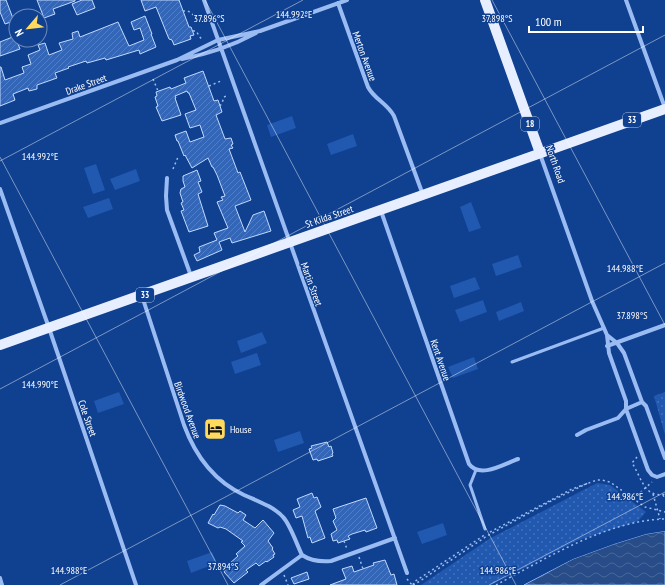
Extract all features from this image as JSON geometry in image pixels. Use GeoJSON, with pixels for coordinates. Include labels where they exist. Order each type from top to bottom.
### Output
{"type":"FeatureCollection","features":[{"type":"Feature","properties":{"kind":"main road","name":"North Road"},"geometry":{"type":"LineString","coordinates":[[485,0],[540,153]]}},
{"type":"Feature","properties":{"kind":"main road","name":"St Kilda Street"},"geometry":{"type":"LineString","coordinates":[[0,345],[381,211],[665,108]]}},
{"type":"Feature","properties":{"kind":"street","name":"Martin Street"},"geometry":{"type":"LineString","coordinates":[[204,0],[407,573]]}},
{"type":"Feature","properties":{"kind":"street","name":"Drake Street"},"geometry":{"type":"LineString","coordinates":[[0,123],[177,60],[218,40],[260,31],[347,0]]}},
{"type":"Feature","properties":{"kind":"street"},"geometry":{"type":"LineString","coordinates":[[626,0],[665,108]]}},
{"type":"Feature","properties":{"kind":"street","name":"Merton Avenue"},"geometry":{"type":"LineString","coordinates":[[338,3],[368,86],[375,97],[388,107],[394,116],[423,196]]}},
{"type":"Feature","properties":{"kind":"street","name":"Drake Street"},"geometry":{"type":"LineString","coordinates":[[177,60],[203,55],[221,49],[237,43],[260,31]]}},
{"type":"Feature","properties":{"kind":"street","name":"North Road"},"geometry":{"type":"LineString","coordinates":[[540,153],[592,302],[607,335],[607,346],[626,401],[626,409],[642,455],[649,472],[656,477]]}},
{"type":"Feature","properties":{"kind":"street"},"geometry":{"type":"LineString","coordinates":[[167,178],[167,210],[192,278]]}},
{"type":"Feature","properties":{"kind":"street","name":"Cole Street"},"geometry":{"type":"LineString","coordinates":[[0,189],[136,585]]}},
{"type":"Feature","properties":{"kind":"street","name":"Kent Avenue"},"geometry":{"type":"LineString","coordinates":[[381,211],[469,464],[476,470]]}},
{"type":"Feature","properties":{"kind":"street","name":"Birdwood Avenue"},"geometry":{"type":"LineString","coordinates":[[142,296],[184,425],[189,439],[199,456],[210,470],[223,482],[242,494],[277,511],[284,517],[302,555]]}},
{"type":"Feature","properties":{"kind":"street"},"geometry":{"type":"LineString","coordinates":[[607,346],[665,326]]}},
{"type":"Feature","properties":{"kind":"street","name":"North Road"},"geometry":{"type":"LineString","coordinates":[[607,335],[617,343],[624,353],[642,402],[646,406],[665,457]]}},
{"type":"Feature","properties":{"kind":"street"},"geometry":{"type":"LineString","coordinates":[[577,435],[618,418],[626,409],[642,402]]}},
{"type":"Feature","properties":{"kind":"street"},"geometry":{"type":"LineString","coordinates":[[476,470],[487,470],[518,459]]}},
{"type":"Feature","properties":{"kind":"street"},"geometry":{"type":"LineString","coordinates":[[656,477],[665,474]]}},
{"type":"Feature","properties":{"kind":"street"},"geometry":{"type":"LineString","coordinates":[[261,585],[302,555],[314,561],[331,561],[395,538]]}},
{"type":"Feature","properties":{"kind":"street"},"geometry":{"type":"LineString","coordinates":[[0,578],[2,585]]}},
{"type":"Feature","properties":{"kind":"lane"},"geometry":{"type":"LineString","coordinates":[[512,362],[604,328]]}},
{"type":"Feature","properties":{"kind":"lane"},"geometry":{"type":"LineString","coordinates":[[476,470],[470,485],[485,529]]}},
{"type":"Feature","properties":{"kind":"path"},"geometry":{"type":"LineString","coordinates":[[183,11],[188,11],[196,17]]}},
{"type":"Feature","properties":{"kind":"path"},"geometry":{"type":"LineString","coordinates":[[193,31],[196,31],[202,40]]}},
{"type":"Feature","properties":{"kind":"path"},"geometry":{"type":"LineString","coordinates":[[153,79],[158,91]]}},
{"type":"Feature","properties":{"kind":"path"},"geometry":{"type":"LineString","coordinates":[[209,86],[221,81]]}},
{"type":"Feature","properties":{"kind":"path"},"geometry":{"type":"LineString","coordinates":[[220,106],[224,97],[226,96]]}},
{"type":"Feature","properties":{"kind":"path"},"geometry":{"type":"LineString","coordinates":[[173,169],[178,157]]}},
{"type":"Feature","properties":{"kind":"path"},"geometry":{"type":"LineString","coordinates":[[642,455],[637,457],[632,463],[649,492],[660,495],[664,494],[665,499]]}},
{"type":"Feature","properties":{"kind":"path"},"geometry":{"type":"LineString","coordinates":[[633,499],[656,477]]}},
{"type":"Feature","properties":{"kind":"path"},"geometry":{"type":"LineString","coordinates":[[407,573],[408,581],[413,585],[487,536],[551,501],[588,484],[592,480],[610,482],[645,507],[665,512]]}},
{"type":"Feature","properties":{"kind":"path"},"geometry":{"type":"LineString","coordinates":[[653,494],[660,519]]}},
{"type":"Feature","properties":{"kind":"path"},"geometry":{"type":"LineString","coordinates":[[496,585],[561,551],[597,535],[637,523],[665,519]]}},
{"type":"Feature","properties":{"kind":"path"},"geometry":{"type":"LineString","coordinates":[[344,541],[349,555]]}},
{"type":"Feature","properties":{"kind":"path"},"geometry":{"type":"LineString","coordinates":[[357,552],[363,569]]}},
{"type":"Feature","properties":{"kind":"path"},"geometry":{"type":"LineString","coordinates":[[282,570],[288,585]]}},
{"type":"Feature","properties":{"kind":"shaded area"},"geometry":{"type":"Polygon","coordinates":[[[292,116],[296,128],[271,137],[267,125],[292,116]]]}},
{"type":"Feature","properties":{"kind":"shaded area"},"geometry":{"type":"Polygon","coordinates":[[[353,134],[357,146],[331,155],[327,144],[353,134]]]}},
{"type":"Feature","properties":{"kind":"shaded area"},"geometry":{"type":"Polygon","coordinates":[[[96,164],[105,190],[93,194],[84,168],[96,164]]]}},
{"type":"Feature","properties":{"kind":"shaded area"},"geometry":{"type":"Polygon","coordinates":[[[136,169],[140,181],[115,190],[110,179],[136,169]]]}},
{"type":"Feature","properties":{"kind":"shaded area"},"geometry":{"type":"Polygon","coordinates":[[[109,198],[113,209],[88,218],[83,207],[109,198]]]}},
{"type":"Feature","properties":{"kind":"shaded area"},"geometry":{"type":"Polygon","coordinates":[[[471,202],[481,228],[469,232],[460,207],[471,202]]]}},
{"type":"Feature","properties":{"kind":"shaded area"},"geometry":{"type":"Polygon","coordinates":[[[518,255],[522,267],[496,276],[492,264],[518,255]]]}},
{"type":"Feature","properties":{"kind":"shaded area"},"geometry":{"type":"Polygon","coordinates":[[[475,277],[480,289],[454,298],[450,286],[475,277]]]}},
{"type":"Feature","properties":{"kind":"shaded area"},"geometry":{"type":"Polygon","coordinates":[[[483,300],[487,312],[460,322],[455,310],[483,300]]]}},
{"type":"Feature","properties":{"kind":"shaded area"},"geometry":{"type":"Polygon","coordinates":[[[521,302],[524,311],[499,321],[496,312],[521,302]]]}},
{"type":"Feature","properties":{"kind":"shaded area"},"geometry":{"type":"Polygon","coordinates":[[[262,332],[267,343],[241,353],[237,341],[262,332]]]}},
{"type":"Feature","properties":{"kind":"shaded area"},"geometry":{"type":"Polygon","coordinates":[[[257,353],[261,365],[235,374],[231,362],[257,353]]]}},
{"type":"Feature","properties":{"kind":"shaded area"},"geometry":{"type":"Polygon","coordinates":[[[474,357],[478,369],[453,378],[448,367],[474,357]]]}},
{"type":"Feature","properties":{"kind":"shaded area"},"geometry":{"type":"Polygon","coordinates":[[[119,392],[124,404],[98,413],[94,401],[119,392]]]}},
{"type":"Feature","properties":{"kind":"shaded area"},"geometry":{"type":"Polygon","coordinates":[[[665,392],[665,435],[654,396],[665,392]]]}},
{"type":"Feature","properties":{"kind":"shaded area"},"geometry":{"type":"Polygon","coordinates":[[[300,431],[304,443],[278,452],[274,440],[300,431]]]}},
{"type":"Feature","properties":{"kind":"shaded area"},"geometry":{"type":"Polygon","coordinates":[[[597,483],[610,485],[646,512],[638,521],[576,541],[491,585],[421,585],[489,539],[597,483]]]}},
{"type":"Feature","properties":{"kind":"shaded area"},"geometry":{"type":"Polygon","coordinates":[[[443,523],[447,535],[422,544],[417,532],[443,523]]]}},
{"type":"Feature","properties":{"kind":"shaded area"},"geometry":{"type":"Polygon","coordinates":[[[212,552],[217,563],[191,573],[187,561],[212,552]]]}},
{"type":"Feature","properties":{"kind":"water"},"geometry":{"type":"Polygon","coordinates":[[[665,531],[665,585],[524,585],[573,559],[646,534],[665,531]]]}},
{"type":"Feature","properties":{"kind":"pier"},"geometry":{"type":"Polygon","coordinates":[[[665,529],[665,531],[646,534],[573,559],[522,585],[523,583],[572,557],[645,532],[665,529]]]}},
{"type":"Feature","properties":{"kind":"building"},"geometry":{"type":"Polygon","coordinates":[[[0,0],[6,0],[9,8],[8,23],[5,24],[0,12],[0,0]]]}},
{"type":"Feature","properties":{"kind":"building"},"geometry":{"type":"Polygon","coordinates":[[[37,0],[75,0],[53,9],[55,14],[48,17],[48,8],[40,8],[37,0]]]}},
{"type":"Feature","properties":{"kind":"building"},"geometry":{"type":"Polygon","coordinates":[[[82,0],[92,0],[95,8],[77,15],[72,4],[82,0]]]}},
{"type":"Feature","properties":{"kind":"building"},"geometry":{"type":"Polygon","coordinates":[[[141,0],[179,0],[189,27],[191,27],[194,35],[190,36],[191,39],[174,45],[172,40],[169,39],[156,7],[145,11],[141,0]]]}},
{"type":"Feature","properties":{"kind":"building"},"geometry":{"type":"Polygon","coordinates":[[[145,16],[156,47],[140,54],[139,50],[106,60],[105,58],[87,63],[86,61],[68,67],[69,68],[55,73],[57,78],[37,85],[37,89],[29,91],[28,88],[13,94],[15,100],[0,106],[0,67],[5,80],[24,73],[22,67],[31,64],[28,55],[40,50],[39,48],[47,48],[49,55],[62,50],[59,43],[73,39],[72,33],[78,31],[80,37],[118,22],[129,46],[144,40],[140,28],[134,30],[131,22],[145,16]]]}},
{"type":"Feature","properties":{"kind":"building"},"geometry":{"type":"Polygon","coordinates":[[[8,39],[8,48],[20,49],[0,56],[0,42],[8,39]]]}},
{"type":"Feature","properties":{"kind":"building"},"geometry":{"type":"Polygon","coordinates":[[[203,71],[214,101],[218,100],[222,112],[216,115],[225,139],[231,138],[233,144],[231,145],[233,148],[229,149],[238,173],[240,172],[251,200],[235,206],[245,232],[253,215],[264,211],[271,231],[232,243],[230,238],[219,242],[222,250],[197,261],[194,255],[200,252],[199,247],[217,240],[214,233],[228,228],[217,202],[223,200],[221,197],[225,196],[217,175],[208,158],[192,168],[177,141],[175,135],[186,131],[190,142],[204,137],[200,125],[190,128],[185,114],[196,110],[189,93],[187,91],[175,96],[181,115],[162,121],[156,107],[158,106],[155,97],[157,96],[156,92],[170,87],[171,89],[186,83],[184,78],[203,71]]]}},
{"type":"Feature","properties":{"kind":"building"},"geometry":{"type":"Polygon","coordinates":[[[197,170],[201,181],[198,182],[202,192],[198,194],[208,226],[189,232],[181,211],[184,210],[181,203],[183,202],[180,193],[181,189],[185,187],[183,176],[197,170]]]}},
{"type":"Feature","properties":{"kind":"building"},"geometry":{"type":"Polygon","coordinates":[[[327,442],[329,447],[331,446],[333,456],[318,461],[317,459],[313,460],[309,449],[312,448],[311,446],[327,442]]]}},
{"type":"Feature","properties":{"kind":"building"},"geometry":{"type":"Polygon","coordinates":[[[312,493],[314,498],[317,497],[321,507],[315,511],[325,538],[312,543],[310,537],[308,538],[302,516],[296,518],[293,510],[300,507],[297,499],[312,493]]]}},
{"type":"Feature","properties":{"kind":"building"},"geometry":{"type":"Polygon","coordinates":[[[366,498],[377,528],[366,532],[365,530],[352,534],[348,536],[350,539],[338,543],[337,540],[333,541],[331,534],[337,530],[333,521],[336,518],[333,509],[366,498]]]}},
{"type":"Feature","properties":{"kind":"building"},"geometry":{"type":"Polygon","coordinates":[[[220,505],[238,513],[240,511],[246,515],[243,520],[255,528],[263,520],[274,533],[268,541],[273,548],[272,549],[275,554],[273,555],[274,557],[259,566],[256,563],[246,570],[248,572],[234,583],[224,572],[229,564],[238,556],[236,554],[245,546],[241,542],[243,541],[226,529],[220,527],[218,528],[208,523],[220,505]]]}},
{"type":"Feature","properties":{"kind":"building"},"geometry":{"type":"Polygon","coordinates":[[[385,560],[391,575],[394,574],[397,585],[330,585],[346,579],[342,569],[352,566],[354,572],[374,565],[373,563],[385,560]]]}},
{"type":"Feature","properties":{"kind":"building"},"geometry":{"type":"Polygon","coordinates":[[[307,572],[309,579],[294,584],[291,578],[307,572]]]}},
{"type":"Feature","properties":{"kind":"place","name":"House"},"geometry":{"type":"Point","coordinates":[215,429]}}]}
